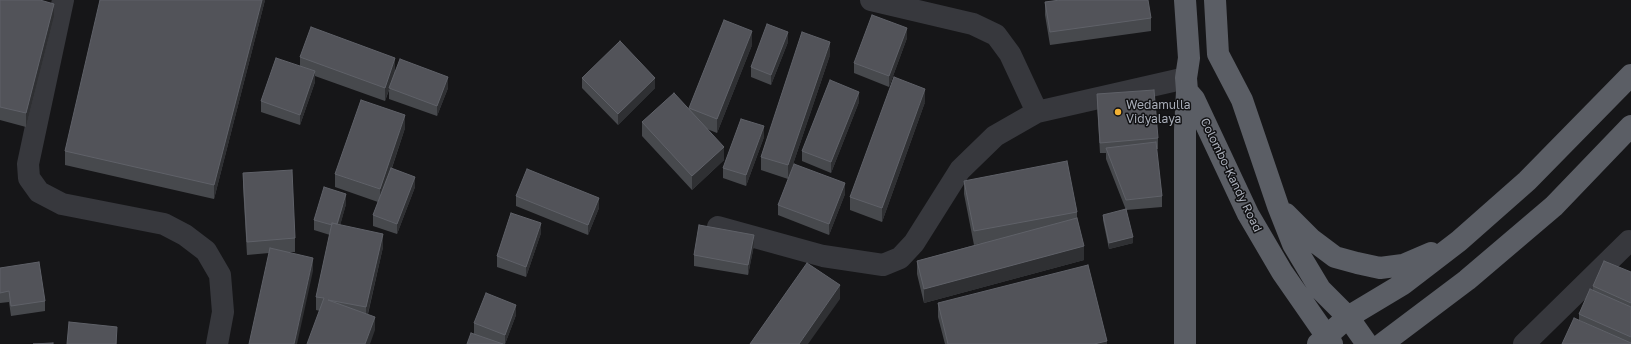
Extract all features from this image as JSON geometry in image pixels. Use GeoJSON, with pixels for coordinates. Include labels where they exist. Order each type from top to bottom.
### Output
{"type":"FeatureCollection","features":[{"type":"Feature","properties":{"kind":"highway"},"geometry":{"type":"LineString","coordinates":[[1185,0],[1189,58],[1185,130],[1185,344]]}},
{"type":"Feature","properties":{"kind":"highway"},"geometry":{"type":"LineString","coordinates":[[1215,0],[1218,54],[1242,100],[1278,206],[1293,244],[1320,289],[1348,317],[1367,344]]}},
{"type":"Feature","properties":{"kind":"highway"},"geometry":{"type":"LineString","coordinates":[[1278,206],[1311,239],[1336,257],[1380,268],[1403,265],[1459,242],[1527,181],[1631,75]]}},
{"type":"Feature","properties":{"kind":"highway","name":"Colombo-Kandy Road"},"geometry":{"type":"LineString","coordinates":[[1187,85],[1248,214],[1282,272],[1326,341],[1348,317],[1403,284],[1459,242]]}},
{"type":"Feature","properties":{"kind":"highway"},"geometry":{"type":"LineString","coordinates":[[1382,344],[1467,280],[1554,206],[1631,126]]}},
{"type":"Feature","properties":{"kind":"street"},"geometry":{"type":"LineString","coordinates":[[62,0],[28,164],[29,178],[39,192],[62,204],[164,224],[185,235],[206,251],[220,275],[223,312],[217,344]]}},
{"type":"Feature","properties":{"kind":"street"},"geometry":{"type":"LineString","coordinates":[[870,0],[973,24],[996,35],[1010,54],[1037,112]]}},
{"type":"Feature","properties":{"kind":"street"},"geometry":{"type":"LineString","coordinates":[[718,227],[823,256],[883,265],[900,258],[914,243],[960,170],[995,136],[1037,112],[1187,85]]}},
{"type":"Feature","properties":{"kind":"street"},"geometry":{"type":"LineString","coordinates":[[1524,344],[1629,241]]}},
{"type":"Feature","properties":{"kind":"building"},"geometry":{"type":"Polygon","coordinates":[[[0,0],[40,0],[54,4],[26,113],[0,107],[0,0]]]}},
{"type":"Feature","properties":{"kind":"building"},"geometry":{"type":"Polygon","coordinates":[[[100,0],[262,0],[214,185],[65,151],[100,0]]]}},
{"type":"Feature","properties":{"kind":"building"},"geometry":{"type":"Polygon","coordinates":[[[1060,0],[1148,0],[1151,18],[1050,32],[1045,2],[1060,0]]]}},
{"type":"Feature","properties":{"kind":"building"},"geometry":{"type":"Polygon","coordinates":[[[872,15],[907,28],[889,76],[854,63],[872,15]]]}},
{"type":"Feature","properties":{"kind":"building"},"geometry":{"type":"Polygon","coordinates":[[[724,20],[752,31],[717,119],[689,108],[724,20]]]}},
{"type":"Feature","properties":{"kind":"building"},"geometry":{"type":"Polygon","coordinates":[[[767,24],[788,32],[771,75],[751,67],[767,24]]]}},
{"type":"Feature","properties":{"kind":"building"},"geometry":{"type":"Polygon","coordinates":[[[311,27],[395,58],[385,88],[300,57],[311,27]]]}},
{"type":"Feature","properties":{"kind":"building"},"geometry":{"type":"Polygon","coordinates":[[[802,32],[830,42],[788,165],[761,157],[802,32]]]}},
{"type":"Feature","properties":{"kind":"building"},"geometry":{"type":"Polygon","coordinates":[[[620,41],[655,78],[618,114],[582,78],[620,41]]]}},
{"type":"Feature","properties":{"kind":"building"},"geometry":{"type":"Polygon","coordinates":[[[276,58],[315,71],[300,115],[261,101],[276,58]]]}},
{"type":"Feature","properties":{"kind":"building"},"geometry":{"type":"Polygon","coordinates":[[[400,59],[448,77],[437,106],[389,88],[400,59]]]}},
{"type":"Feature","properties":{"kind":"building"},"geometry":{"type":"Polygon","coordinates":[[[894,77],[925,89],[882,208],[850,197],[894,77]]]}},
{"type":"Feature","properties":{"kind":"building"},"geometry":{"type":"Polygon","coordinates":[[[830,80],[859,92],[831,162],[802,151],[830,80]]]}},
{"type":"Feature","properties":{"kind":"building"},"geometry":{"type":"Polygon","coordinates":[[[1154,90],[1158,138],[1100,143],[1097,94],[1154,90]]]}},
{"type":"Feature","properties":{"kind":"building"},"geometry":{"type":"Polygon","coordinates":[[[674,93],[724,147],[692,176],[642,122],[674,93]]]}},
{"type":"Feature","properties":{"kind":"building"},"geometry":{"type":"Polygon","coordinates":[[[361,100],[405,115],[380,189],[335,174],[361,100]]]}},
{"type":"Feature","properties":{"kind":"building"},"geometry":{"type":"Polygon","coordinates":[[[741,119],[764,126],[746,175],[723,168],[741,119]]]}},
{"type":"Feature","properties":{"kind":"building"},"geometry":{"type":"Polygon","coordinates":[[[1156,142],[1162,196],[1126,200],[1106,148],[1156,142]]]}},
{"type":"Feature","properties":{"kind":"building"},"geometry":{"type":"Polygon","coordinates":[[[1067,161],[1077,212],[974,231],[964,181],[1067,161]]]}},
{"type":"Feature","properties":{"kind":"building"},"geometry":{"type":"Polygon","coordinates":[[[794,164],[845,183],[829,224],[778,205],[794,164]]]}},
{"type":"Feature","properties":{"kind":"building"},"geometry":{"type":"Polygon","coordinates":[[[391,168],[415,177],[397,224],[373,215],[391,168]]]}},
{"type":"Feature","properties":{"kind":"building"},"geometry":{"type":"Polygon","coordinates":[[[527,169],[599,198],[588,225],[516,196],[527,169]]]}},
{"type":"Feature","properties":{"kind":"building"},"geometry":{"type":"Polygon","coordinates":[[[292,170],[295,238],[247,242],[243,173],[292,170]]]}},
{"type":"Feature","properties":{"kind":"building"},"geometry":{"type":"Polygon","coordinates":[[[324,187],[346,194],[337,224],[332,223],[332,225],[314,220],[324,187]]]}},
{"type":"Feature","properties":{"kind":"building"},"geometry":{"type":"Polygon","coordinates":[[[1126,209],[1133,237],[1109,243],[1103,215],[1126,209]]]}},
{"type":"Feature","properties":{"kind":"building"},"geometry":{"type":"Polygon","coordinates":[[[511,213],[541,223],[526,267],[497,256],[511,213]]]}},
{"type":"Feature","properties":{"kind":"building"},"geometry":{"type":"Polygon","coordinates":[[[1077,218],[1084,246],[924,289],[917,261],[1077,218]]]}},
{"type":"Feature","properties":{"kind":"building"},"geometry":{"type":"Polygon","coordinates":[[[332,223],[383,234],[366,307],[328,300],[375,317],[365,344],[307,344],[324,298],[316,297],[332,223]]]}},
{"type":"Feature","properties":{"kind":"building"},"geometry":{"type":"Polygon","coordinates":[[[699,225],[754,235],[748,265],[694,255],[699,225]]]}},
{"type":"Feature","properties":{"kind":"building"},"geometry":{"type":"Polygon","coordinates":[[[270,248],[313,258],[294,344],[249,344],[270,248]]]}},
{"type":"Feature","properties":{"kind":"building"},"geometry":{"type":"Polygon","coordinates":[[[1604,261],[1631,272],[1631,303],[1593,286],[1604,261]]]}},
{"type":"Feature","properties":{"kind":"building"},"geometry":{"type":"Polygon","coordinates":[[[39,262],[45,301],[11,306],[9,291],[0,293],[0,268],[39,262]]]}},
{"type":"Feature","properties":{"kind":"building"},"geometry":{"type":"Polygon","coordinates":[[[807,263],[840,285],[799,344],[750,344],[807,263]]]}},
{"type":"Feature","properties":{"kind":"building"},"geometry":{"type":"Polygon","coordinates":[[[1088,265],[1107,341],[1094,344],[948,344],[938,303],[1088,265]]]}},
{"type":"Feature","properties":{"kind":"building"},"geometry":{"type":"Polygon","coordinates":[[[1590,289],[1631,307],[1631,337],[1579,314],[1590,289]]]}},
{"type":"Feature","properties":{"kind":"building"},"geometry":{"type":"Polygon","coordinates":[[[486,293],[516,305],[505,335],[474,323],[486,293]]]}},
{"type":"Feature","properties":{"kind":"building"},"geometry":{"type":"Polygon","coordinates":[[[1574,318],[1631,343],[1631,344],[1562,344],[1574,318]]]}},
{"type":"Feature","properties":{"kind":"building"},"geometry":{"type":"Polygon","coordinates":[[[69,322],[117,327],[116,344],[67,344],[69,322]]]}},
{"type":"Feature","properties":{"kind":"building"},"geometry":{"type":"Polygon","coordinates":[[[471,333],[503,344],[467,344],[471,333]]]}},
{"type":"Feature","properties":{"kind":"place","name":"Wedamulla Vidyalaya"},"geometry":{"type":"Point","coordinates":[1118,112]}}]}
